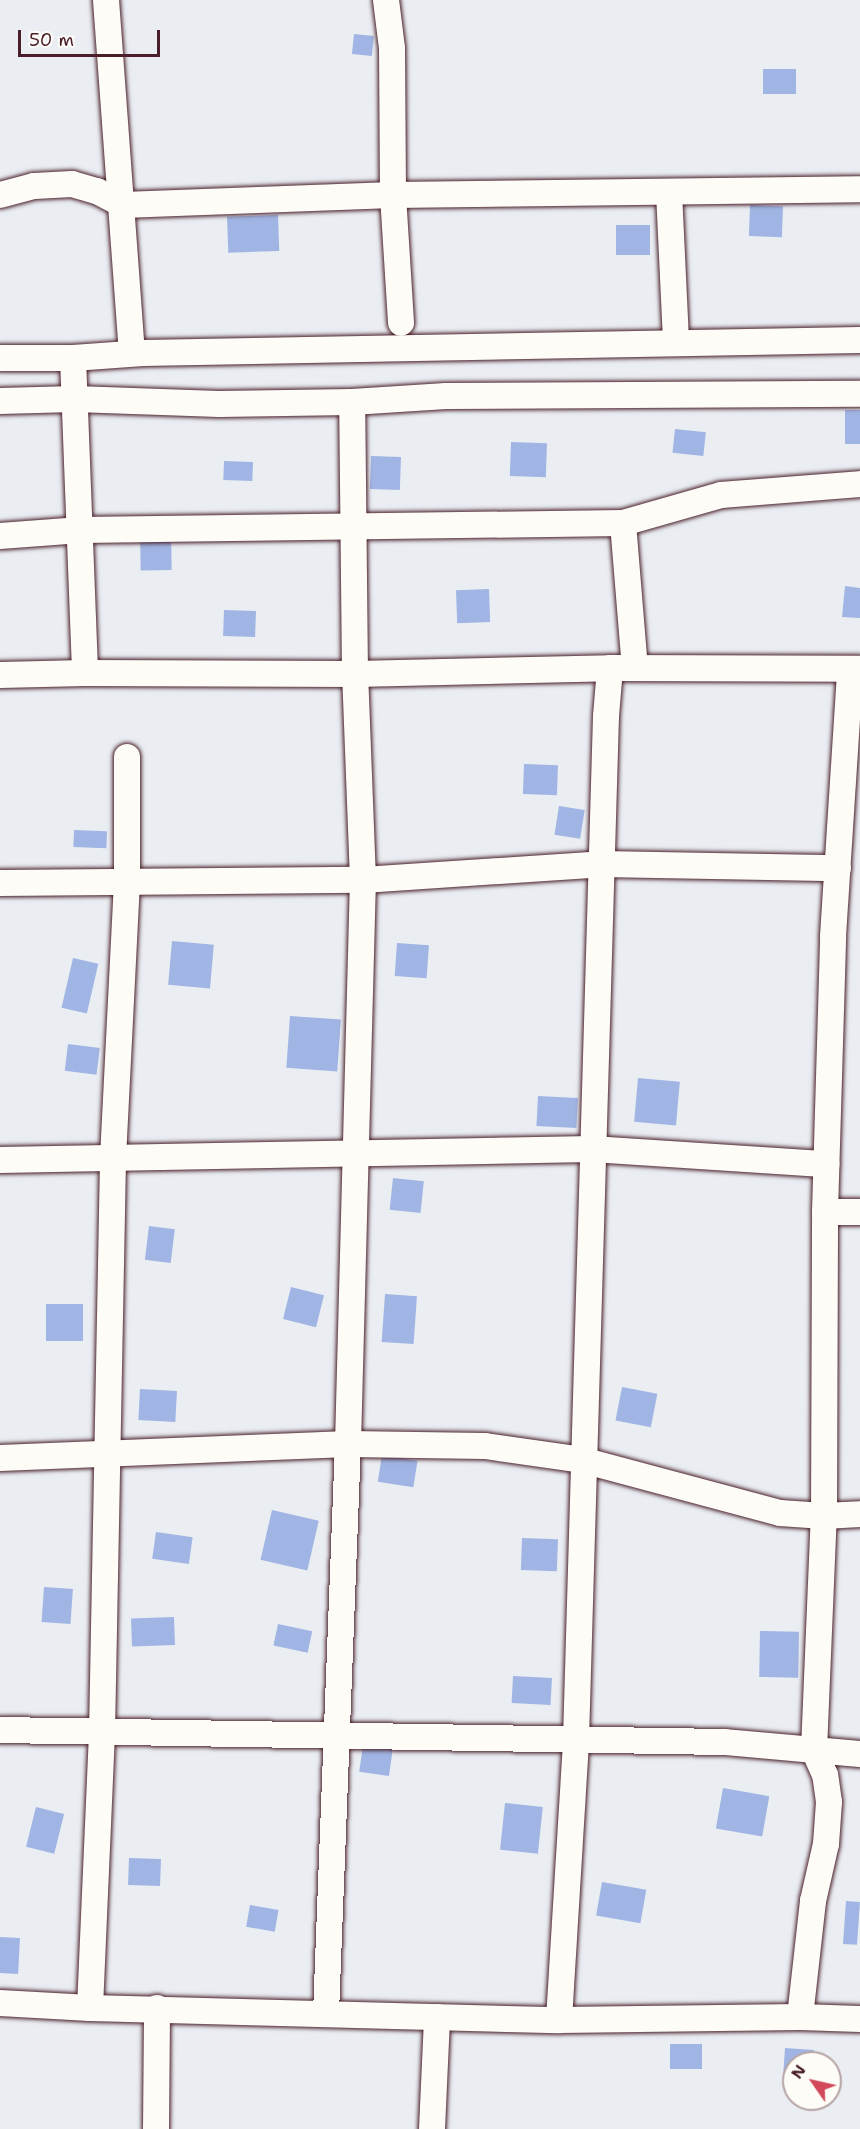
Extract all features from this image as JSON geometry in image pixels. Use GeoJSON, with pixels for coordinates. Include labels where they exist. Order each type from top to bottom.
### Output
{"type":"FeatureCollection","features":[{"type":"Feature","properties":{"kind":"street"},"geometry":{"type":"LineString","coordinates":[[106,0],[123,205],[132,353]]}},
{"type":"Feature","properties":{"kind":"street"},"geometry":{"type":"LineString","coordinates":[[386,0],[392,48],[393,195],[401,323]]}},
{"type":"Feature","properties":{"kind":"street"},"geometry":{"type":"LineString","coordinates":[[0,195],[34,186],[72,184],[97,191],[123,205],[393,195],[860,189]]}},
{"type":"Feature","properties":{"kind":"street"},"geometry":{"type":"LineString","coordinates":[[669,192],[676,343]]}},
{"type":"Feature","properties":{"kind":"street"},"geometry":{"type":"LineString","coordinates":[[0,358],[73,358],[132,353],[860,340]]}},
{"type":"Feature","properties":{"kind":"street"},"geometry":{"type":"LineString","coordinates":[[73,358],[85,673]]}},
{"type":"Feature","properties":{"kind":"street"},"geometry":{"type":"LineString","coordinates":[[0,400],[75,399],[219,404],[352,402],[446,396],[860,394]]}},
{"type":"Feature","properties":{"kind":"street"},"geometry":{"type":"LineString","coordinates":[[326,2013],[348,1444],[363,880],[355,674],[352,402]]}},
{"type":"Feature","properties":{"kind":"street"},"geometry":{"type":"LineString","coordinates":[[0,536],[81,530],[623,523],[721,495],[860,484]]}},
{"type":"Feature","properties":{"kind":"street"},"geometry":{"type":"LineString","coordinates":[[623,523],[635,668]]}},
{"type":"Feature","properties":{"kind":"street"},"geometry":{"type":"LineString","coordinates":[[559,2020],[576,1739],[582,1460],[601,864],[610,668]]}},
{"type":"Feature","properties":{"kind":"street"},"geometry":{"type":"LineString","coordinates":[[0,675],[355,674],[610,668],[855,670],[838,868],[825,1212],[824,1516],[814,1750],[825,1775],[829,1802],[826,1844],[813,1901],[800,2017]]}},
{"type":"Feature","properties":{"kind":"street"},"geometry":{"type":"LineString","coordinates":[[90,2008],[102,1733],[113,1158],[127,882],[127,757]]}},
{"type":"Feature","properties":{"kind":"street"},"geometry":{"type":"LineString","coordinates":[[0,883],[363,880],[601,864],[838,868]]}},
{"type":"Feature","properties":{"kind":"street"},"geometry":{"type":"LineString","coordinates":[[0,1160],[592,1149],[827,1164]]}},
{"type":"Feature","properties":{"kind":"street"},"geometry":{"type":"LineString","coordinates":[[825,1212],[860,1212]]}},
{"type":"Feature","properties":{"kind":"street"},"geometry":{"type":"LineString","coordinates":[[0,1458],[348,1444],[485,1446],[582,1460],[780,1513],[824,1516],[860,1514]]}},
{"type":"Feature","properties":{"kind":"street"},"geometry":{"type":"LineString","coordinates":[[0,1730],[725,1742],[860,1754]]}},
{"type":"Feature","properties":{"kind":"street"},"geometry":{"type":"LineString","coordinates":[[0,2003],[90,2008],[559,2020],[800,2017],[860,2019]]}},
{"type":"Feature","properties":{"kind":"street"},"geometry":{"type":"LineString","coordinates":[[156,2129],[157,2008]]}},
{"type":"Feature","properties":{"kind":"street"},"geometry":{"type":"LineString","coordinates":[[432,2129],[436,2017]]}},
{"type":"Feature","properties":{"kind":"building"},"geometry":{"type":"Polygon","coordinates":[[[354,34],[374,36],[372,56],[352,54],[354,34]]]}},
{"type":"Feature","properties":{"kind":"building"},"geometry":{"type":"Polygon","coordinates":[[[763,69],[796,69],[796,94],[763,94],[763,69]]]}},
{"type":"Feature","properties":{"kind":"building"},"geometry":{"type":"Polygon","coordinates":[[[750,205],[783,206],[782,237],[749,236],[750,205]]]}},
{"type":"Feature","properties":{"kind":"building"},"geometry":{"type":"Polygon","coordinates":[[[278,215],[279,251],[228,253],[227,217],[278,215]]]}},
{"type":"Feature","properties":{"kind":"building"},"geometry":{"type":"Polygon","coordinates":[[[616,225],[650,225],[650,255],[616,255],[616,225]]]}},
{"type":"Feature","properties":{"kind":"building"},"geometry":{"type":"Polygon","coordinates":[[[845,410],[860,410],[860,444],[845,444],[845,410]]]}},
{"type":"Feature","properties":{"kind":"building"},"geometry":{"type":"Polygon","coordinates":[[[675,429],[706,432],[703,456],[672,453],[675,429]]]}},
{"type":"Feature","properties":{"kind":"building"},"geometry":{"type":"Polygon","coordinates":[[[511,442],[547,443],[546,477],[510,476],[511,442]]]}},
{"type":"Feature","properties":{"kind":"building"},"geometry":{"type":"Polygon","coordinates":[[[371,456],[401,457],[400,490],[370,489],[371,456]]]}},
{"type":"Feature","properties":{"kind":"building"},"geometry":{"type":"Polygon","coordinates":[[[224,461],[253,462],[252,481],[223,480],[224,461]]]}},
{"type":"Feature","properties":{"kind":"building"},"geometry":{"type":"Polygon","coordinates":[[[171,531],[172,570],[141,571],[140,532],[171,531]]]}},
{"type":"Feature","properties":{"kind":"building"},"geometry":{"type":"Polygon","coordinates":[[[845,586],[860,588],[860,618],[842,617],[845,586]]]}},
{"type":"Feature","properties":{"kind":"building"},"geometry":{"type":"Polygon","coordinates":[[[489,589],[490,622],[457,623],[456,590],[489,589]]]}},
{"type":"Feature","properties":{"kind":"building"},"geometry":{"type":"Polygon","coordinates":[[[224,610],[256,611],[255,637],[223,636],[224,610]]]}},
{"type":"Feature","properties":{"kind":"building"},"geometry":{"type":"Polygon","coordinates":[[[524,764],[558,765],[557,795],[523,794],[524,764]]]}},
{"type":"Feature","properties":{"kind":"building"},"geometry":{"type":"Polygon","coordinates":[[[559,806],[585,810],[580,839],[554,835],[559,806]]]}},
{"type":"Feature","properties":{"kind":"building"},"geometry":{"type":"Polygon","coordinates":[[[74,830],[107,831],[106,848],[73,847],[74,830]]]}},
{"type":"Feature","properties":{"kind":"building"},"geometry":{"type":"Polygon","coordinates":[[[172,941],[214,945],[210,988],[168,985],[172,941]]]}},
{"type":"Feature","properties":{"kind":"building"},"geometry":{"type":"Polygon","coordinates":[[[397,943],[429,945],[427,978],[395,976],[397,943]]]}},
{"type":"Feature","properties":{"kind":"building"},"geometry":{"type":"Polygon","coordinates":[[[73,958],[98,964],[87,1014],[62,1008],[73,958]]]}},
{"type":"Feature","properties":{"kind":"building"},"geometry":{"type":"Polygon","coordinates":[[[290,1016],[341,1020],[337,1071],[286,1068],[290,1016]]]}},
{"type":"Feature","properties":{"kind":"building"},"geometry":{"type":"Polygon","coordinates":[[[68,1044],[100,1048],[96,1075],[65,1071],[68,1044]]]}},
{"type":"Feature","properties":{"kind":"building"},"geometry":{"type":"Polygon","coordinates":[[[638,1078],[680,1082],[676,1125],[634,1122],[638,1078]]]}},
{"type":"Feature","properties":{"kind":"building"},"geometry":{"type":"Polygon","coordinates":[[[538,1096],[578,1098],[576,1128],[536,1126],[538,1096]]]}},
{"type":"Feature","properties":{"kind":"building"},"geometry":{"type":"Polygon","coordinates":[[[393,1178],[424,1181],[420,1213],[390,1210],[393,1178]]]}},
{"type":"Feature","properties":{"kind":"building"},"geometry":{"type":"Polygon","coordinates":[[[149,1226],[175,1229],[171,1263],[145,1260],[149,1226]]]}},
{"type":"Feature","properties":{"kind":"building"},"geometry":{"type":"Polygon","coordinates":[[[291,1287],[324,1295],[316,1327],[283,1319],[291,1287]]]}},
{"type":"Feature","properties":{"kind":"building"},"geometry":{"type":"Polygon","coordinates":[[[385,1294],[417,1296],[414,1344],[382,1342],[385,1294]]]}},
{"type":"Feature","properties":{"kind":"building"},"geometry":{"type":"Polygon","coordinates":[[[46,1304],[83,1304],[83,1341],[46,1341],[46,1304]]]}},
{"type":"Feature","properties":{"kind":"building"},"geometry":{"type":"Polygon","coordinates":[[[622,1387],[657,1394],[651,1427],[616,1420],[622,1387]]]}},
{"type":"Feature","properties":{"kind":"building"},"geometry":{"type":"Polygon","coordinates":[[[140,1389],[177,1391],[175,1422],[138,1420],[140,1389]]]}},
{"type":"Feature","properties":{"kind":"building"},"geometry":{"type":"Polygon","coordinates":[[[382,1455],[418,1461],[413,1487],[378,1482],[382,1455]]]}},
{"type":"Feature","properties":{"kind":"building"},"geometry":{"type":"Polygon","coordinates":[[[272,1510],[319,1521],[307,1570],[261,1560],[272,1510]]]}},
{"type":"Feature","properties":{"kind":"building"},"geometry":{"type":"Polygon","coordinates":[[[156,1532],[193,1537],[189,1564],[152,1559],[156,1532]]]}},
{"type":"Feature","properties":{"kind":"building"},"geometry":{"type":"Polygon","coordinates":[[[522,1538],[558,1539],[557,1571],[521,1570],[522,1538]]]}},
{"type":"Feature","properties":{"kind":"building"},"geometry":{"type":"Polygon","coordinates":[[[44,1587],[73,1589],[70,1624],[42,1622],[44,1587]]]}},
{"type":"Feature","properties":{"kind":"building"},"geometry":{"type":"Polygon","coordinates":[[[174,1617],[175,1645],[132,1646],[131,1619],[174,1617]]]}},
{"type":"Feature","properties":{"kind":"building"},"geometry":{"type":"Polygon","coordinates":[[[278,1624],[312,1631],[308,1653],[273,1646],[278,1624]]]}},
{"type":"Feature","properties":{"kind":"building"},"geometry":{"type":"Polygon","coordinates":[[[760,1631],[799,1632],[798,1678],[759,1677],[760,1631]]]}},
{"type":"Feature","properties":{"kind":"building"},"geometry":{"type":"Polygon","coordinates":[[[513,1676],[552,1678],[551,1705],[512,1703],[513,1676]]]}},
{"type":"Feature","properties":{"kind":"building"},"geometry":{"type":"Polygon","coordinates":[[[363,1745],[393,1749],[389,1776],[359,1772],[363,1745]]]}},
{"type":"Feature","properties":{"kind":"building"},"geometry":{"type":"Polygon","coordinates":[[[723,1788],[769,1796],[762,1837],[716,1828],[723,1788]]]}},
{"type":"Feature","properties":{"kind":"building"},"geometry":{"type":"Polygon","coordinates":[[[505,1803],[543,1807],[538,1854],[500,1850],[505,1803]]]}},
{"type":"Feature","properties":{"kind":"building"},"geometry":{"type":"Polygon","coordinates":[[[36,1807],[64,1814],[54,1854],[26,1847],[36,1807]]]}},
{"type":"Feature","properties":{"kind":"building"},"geometry":{"type":"Polygon","coordinates":[[[129,1858],[161,1859],[160,1886],[128,1885],[129,1858]]]}},
{"type":"Feature","properties":{"kind":"building"},"geometry":{"type":"Polygon","coordinates":[[[602,1882],[646,1890],[640,1923],[596,1915],[602,1882]]]}},
{"type":"Feature","properties":{"kind":"building"},"geometry":{"type":"Polygon","coordinates":[[[846,1901],[860,1902],[857,1945],[843,1944],[846,1901]]]}},
{"type":"Feature","properties":{"kind":"building"},"geometry":{"type":"Polygon","coordinates":[[[250,1905],[279,1910],[275,1932],[246,1927],[250,1905]]]}},
{"type":"Feature","properties":{"kind":"building"},"geometry":{"type":"Polygon","coordinates":[[[0,1937],[20,1938],[18,1974],[0,1973],[0,1937]]]}},
{"type":"Feature","properties":{"kind":"building"},"geometry":{"type":"Polygon","coordinates":[[[670,2044],[702,2044],[702,2069],[670,2069],[670,2044]]]}},
{"type":"Feature","properties":{"kind":"building"},"geometry":{"type":"Polygon","coordinates":[[[785,2048],[814,2050],[814,2051],[785,2051],[785,2048]]]}}]}
